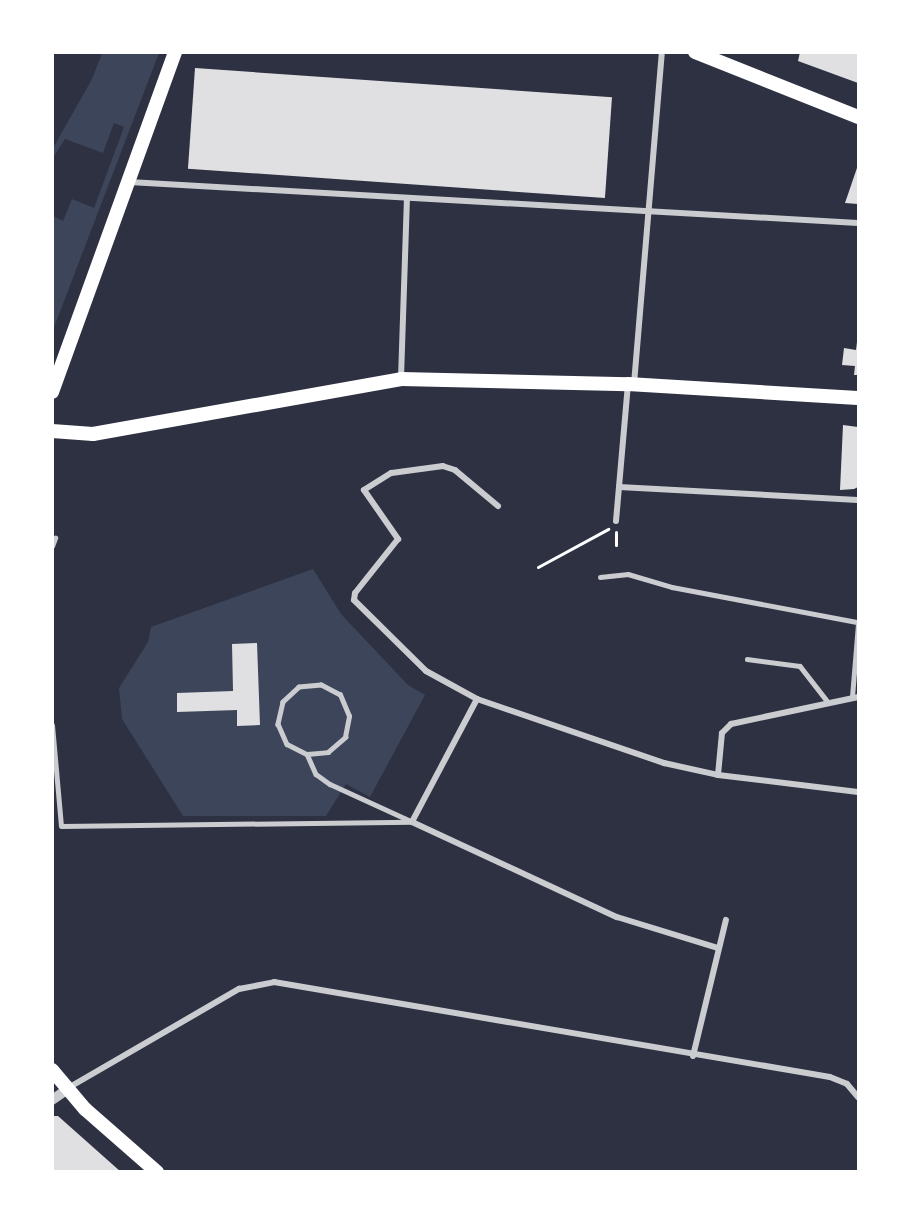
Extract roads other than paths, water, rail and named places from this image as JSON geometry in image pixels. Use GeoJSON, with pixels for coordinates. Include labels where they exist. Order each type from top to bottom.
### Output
{"type":"FeatureCollection","features":[{"type":"Feature","properties":{"kind":"main road"},"geometry":{"type":"LineString","coordinates":[[52,392],[175,52]]}},
{"type":"Feature","properties":{"kind":"main road"},"geometry":{"type":"LineString","coordinates":[[694,52],[858,117]]}},
{"type":"Feature","properties":{"kind":"main road"},"geometry":{"type":"LineString","coordinates":[[52,431],[93,434],[401,379],[631,384],[858,398]]}},
{"type":"Feature","properties":{"kind":"main road"},"geometry":{"type":"LineString","coordinates":[[52,1070],[68,1089],[157,1172]]}},
{"type":"Feature","properties":{"kind":"street"},"geometry":{"type":"LineString","coordinates":[[616,521],[649,214],[662,52]]}},
{"type":"Feature","properties":{"kind":"street"},"geometry":{"type":"LineString","coordinates":[[128,182],[649,214],[858,224]]}},
{"type":"Feature","properties":{"kind":"street"},"geometry":{"type":"LineString","coordinates":[[401,379],[407,198]]}},
{"type":"Feature","properties":{"kind":"street"},"geometry":{"type":"LineString","coordinates":[[498,506],[455,471],[443,466],[391,473],[364,490],[398,539],[355,593],[356,604],[426,671],[477,699],[664,763],[718,774],[858,792]]}},
{"type":"Feature","properties":{"kind":"street"},"geometry":{"type":"LineString","coordinates":[[619,487],[858,500]]}},
{"type":"Feature","properties":{"kind":"street"},"geometry":{"type":"LineString","coordinates":[[52,546],[55,538]]}},
{"type":"Feature","properties":{"kind":"street"},"geometry":{"type":"LineString","coordinates":[[718,774],[722,733],[731,724],[855,697]]}},
{"type":"Feature","properties":{"kind":"street"},"geometry":{"type":"LineString","coordinates":[[412,822],[477,699]]}},
{"type":"Feature","properties":{"kind":"street"},"geometry":{"type":"LineString","coordinates":[[52,725],[61,826],[412,822],[617,917],[718,948]]}},
{"type":"Feature","properties":{"kind":"street"},"geometry":{"type":"LineString","coordinates":[[693,1056],[726,920]]}},
{"type":"Feature","properties":{"kind":"street"},"geometry":{"type":"LineString","coordinates":[[52,1100],[239,989],[274,982],[693,1056],[830,1077],[847,1084],[858,1097]]}},
{"type":"Feature","properties":{"kind":"lane"},"geometry":{"type":"LineString","coordinates":[[600,577],[628,574],[672,587],[858,623],[855,697]]}},
{"type":"Feature","properties":{"kind":"lane"},"geometry":{"type":"LineString","coordinates":[[747,658],[800,666],[828,702]]}},
{"type":"Feature","properties":{"kind":"lane"},"geometry":{"type":"LineString","coordinates":[[307,754],[328,752],[345,737],[349,716],[340,695],[321,685],[299,687],[283,702],[278,724],[287,744],[307,754],[315,774],[330,784],[412,822]]}}]}
